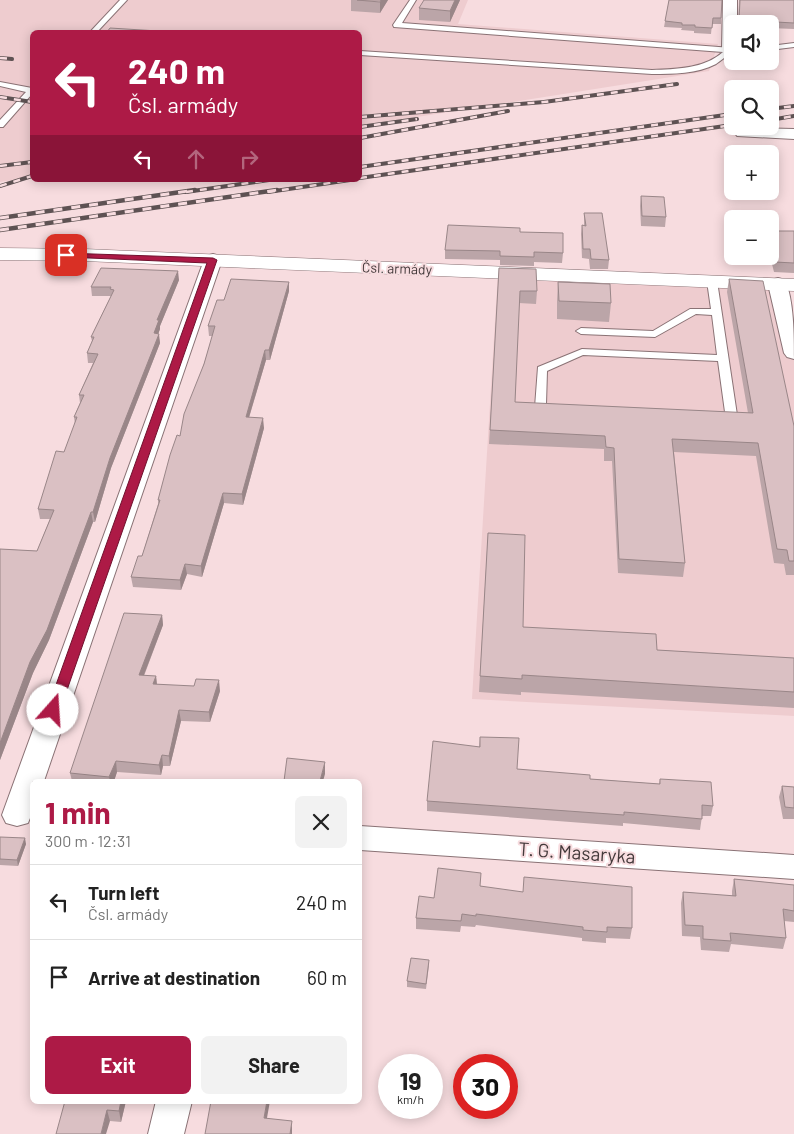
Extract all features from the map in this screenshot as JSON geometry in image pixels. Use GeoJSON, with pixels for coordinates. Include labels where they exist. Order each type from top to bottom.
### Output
{"type":"FeatureCollection","features":[{"type":"Feature","properties":{"kind":"street"},"geometry":{"type":"LineString","coordinates":[[730,0],[730,15]]}},
{"type":"Feature","properties":{"kind":"street"},"geometry":{"type":"LineString","coordinates":[[779,134],[794,134]]}},
{"type":"Feature","properties":{"kind":"street","name":"Čsl. armády"},"geometry":{"type":"LineString","coordinates":[[0,254],[213,260],[786,285]]}},
{"type":"Feature","properties":{"kind":"street"},"geometry":{"type":"LineString","coordinates":[[16,815],[213,260]]}},
{"type":"Feature","properties":{"kind":"street"},"geometry":{"type":"LineString","coordinates":[[786,285],[794,353]]}},
{"type":"Feature","properties":{"kind":"street","name":"T. G. Masaryka"},"geometry":{"type":"LineString","coordinates":[[362,838],[794,867]]}},
{"type":"Feature","properties":{"kind":"street"},"geometry":{"type":"LineString","coordinates":[[166,1134],[173,1104]]}},
{"type":"Feature","properties":{"kind":"lane"},"geometry":{"type":"LineString","coordinates":[[95,30],[124,0]]}},
{"type":"Feature","properties":{"kind":"lane"},"geometry":{"type":"LineString","coordinates":[[413,0],[397,25],[724,49]]}},
{"type":"Feature","properties":{"kind":"lane"},"geometry":{"type":"LineString","coordinates":[[779,47],[794,45]]}},
{"type":"Feature","properties":{"kind":"lane"},"geometry":{"type":"LineString","coordinates":[[362,53],[657,72],[685,69],[710,63],[724,57]]}},
{"type":"Feature","properties":{"kind":"lane"},"geometry":{"type":"LineString","coordinates":[[0,84],[30,91]]}},
{"type":"Feature","properties":{"kind":"lane"},"geometry":{"type":"LineString","coordinates":[[0,124],[30,93]]}},
{"type":"Feature","properties":{"kind":"lane"},"geometry":{"type":"LineString","coordinates":[[702,414],[731,415],[712,282]]}},
{"type":"Feature","properties":{"kind":"lane"},"geometry":{"type":"LineString","coordinates":[[581,331],[655,334],[694,311],[717,312]]}},
{"type":"Feature","properties":{"kind":"lane"},"geometry":{"type":"LineString","coordinates":[[568,408],[540,407],[542,369],[582,352],[723,358]]}},
{"type":"Feature","properties":{"kind":"shaded area"},"geometry":{"type":"Polygon","coordinates":[[[0,0],[468,0],[458,24],[718,44],[709,71],[362,126],[362,30],[30,30],[30,177],[0,182],[0,0]]]}},
{"type":"Feature","properties":{"kind":"shaded area"},"geometry":{"type":"Polygon","coordinates":[[[498,272],[778,284],[794,354],[794,716],[472,699],[498,272]]]}},
{"type":"Feature","properties":{"kind":"building"},"geometry":{"type":"Polygon","coordinates":[[[357,0],[381,0],[380,2],[357,0]]]}},
{"type":"Feature","properties":{"kind":"building"},"geometry":{"type":"Polygon","coordinates":[[[424,0],[455,0],[450,11],[419,8],[424,0]]]}},
{"type":"Feature","properties":{"kind":"building"},"geometry":{"type":"Polygon","coordinates":[[[669,0],[722,0],[721,18],[713,18],[712,28],[695,27],[695,25],[682,25],[682,23],[665,21],[669,0]]]}},
{"type":"Feature","properties":{"kind":"building"},"geometry":{"type":"Polygon","coordinates":[[[740,0],[794,0],[794,23],[779,22],[779,15],[739,15],[740,0]]]}},
{"type":"Feature","properties":{"kind":"building"},"geometry":{"type":"Polygon","coordinates":[[[110,28],[142,30],[108,30],[110,28]]]}},
{"type":"Feature","properties":{"kind":"building"},"geometry":{"type":"Polygon","coordinates":[[[641,196],[664,197],[666,217],[642,216],[641,196]]]}},
{"type":"Feature","properties":{"kind":"building"},"geometry":{"type":"Polygon","coordinates":[[[584,213],[602,213],[609,260],[591,259],[590,249],[583,249],[582,225],[586,226],[584,213]]]}},
{"type":"Feature","properties":{"kind":"building"},"geometry":{"type":"Polygon","coordinates":[[[448,225],[520,228],[520,232],[563,233],[563,253],[534,252],[534,257],[500,256],[500,251],[445,250],[448,225]]]}},
{"type":"Feature","properties":{"kind":"building"},"geometry":{"type":"Polygon","coordinates":[[[779,231],[794,231],[794,263],[779,262],[779,231]]]}},
{"type":"Feature","properties":{"kind":"building"},"geometry":{"type":"Polygon","coordinates":[[[101,268],[178,271],[157,320],[159,320],[154,333],[159,334],[110,458],[93,512],[91,512],[47,630],[30,662],[0,743],[0,549],[37,551],[54,510],[38,509],[56,451],[64,452],[77,417],[74,417],[84,395],[79,395],[98,354],[87,353],[94,337],[91,337],[114,290],[110,289],[111,287],[91,287],[101,268]]]}},
{"type":"Feature","properties":{"kind":"building"},"geometry":{"type":"Polygon","coordinates":[[[499,268],[536,269],[537,291],[520,291],[515,402],[753,413],[729,279],[763,281],[794,426],[794,561],[789,561],[787,550],[777,549],[758,443],[672,439],[685,563],[619,559],[614,448],[606,447],[605,436],[490,430],[499,268]]]}},
{"type":"Feature","properties":{"kind":"building"},"geometry":{"type":"Polygon","coordinates":[[[231,279],[289,282],[269,350],[265,350],[246,417],[263,418],[242,494],[223,493],[201,566],[185,564],[180,580],[131,577],[138,556],[142,556],[160,500],[158,500],[170,455],[177,435],[180,436],[184,414],[204,364],[215,326],[208,326],[217,300],[224,300],[231,279]]]}},
{"type":"Feature","properties":{"kind":"building"},"geometry":{"type":"Polygon","coordinates":[[[558,282],[610,284],[611,303],[559,301],[558,282]]]}},
{"type":"Feature","properties":{"kind":"building"},"geometry":{"type":"Polygon","coordinates":[[[488,533],[525,535],[523,627],[656,634],[657,650],[794,658],[794,692],[522,675],[522,679],[480,676],[488,533]]]}},
{"type":"Feature","properties":{"kind":"building"},"geometry":{"type":"Polygon","coordinates":[[[124,613],[162,615],[139,675],[156,676],[153,684],[194,686],[196,679],[219,680],[209,712],[179,710],[169,756],[162,755],[159,765],[116,761],[109,777],[70,773],[124,613]]]}},
{"type":"Feature","properties":{"kind":"building"},"geometry":{"type":"Polygon","coordinates":[[[480,737],[519,738],[517,769],[590,775],[590,779],[660,784],[660,779],[711,782],[713,806],[702,805],[702,819],[624,812],[624,815],[427,801],[433,741],[480,747],[480,737]]]}},
{"type":"Feature","properties":{"kind":"building"},"geometry":{"type":"Polygon","coordinates":[[[287,758],[325,762],[321,779],[284,779],[287,758]]]}},
{"type":"Feature","properties":{"kind":"building"},"geometry":{"type":"Polygon","coordinates":[[[782,786],[794,787],[794,808],[785,807],[782,786]]]}},
{"type":"Feature","properties":{"kind":"building"},"geometry":{"type":"Polygon","coordinates":[[[0,837],[25,838],[17,860],[0,859],[0,837]]]}},
{"type":"Feature","properties":{"kind":"building"},"geometry":{"type":"Polygon","coordinates":[[[438,868],[481,873],[480,886],[523,892],[524,877],[632,887],[632,928],[607,927],[607,932],[583,930],[583,927],[476,914],[476,916],[462,914],[461,921],[416,918],[419,896],[434,898],[438,868]]]}},
{"type":"Feature","properties":{"kind":"building"},"geometry":{"type":"Polygon","coordinates":[[[734,879],[794,885],[794,911],[783,909],[786,938],[730,933],[731,941],[703,939],[703,926],[685,925],[683,892],[736,896],[734,879]]]}},
{"type":"Feature","properties":{"kind":"building"},"geometry":{"type":"Polygon","coordinates":[[[411,958],[429,960],[426,984],[407,981],[411,958]]]}},
{"type":"Feature","properties":{"kind":"building"},"geometry":{"type":"Polygon","coordinates":[[[64,1104],[120,1104],[119,1111],[107,1110],[101,1134],[56,1134],[64,1104]]]}},
{"type":"Feature","properties":{"kind":"building"},"geometry":{"type":"Polygon","coordinates":[[[210,1104],[266,1104],[264,1118],[292,1121],[290,1134],[205,1134],[210,1104]]]}},
{"type":"Feature","properties":{"kind":"railway"},"geometry":{"type":"LineString","coordinates":[[0,58],[12,59]]}},
{"type":"Feature","properties":{"kind":"railway"},"geometry":{"type":"LineString","coordinates":[[362,117],[544,102],[677,84]]}},
{"type":"Feature","properties":{"kind":"railway"},"geometry":{"type":"LineString","coordinates":[[0,97],[30,102]]}},
{"type":"Feature","properties":{"kind":"railway"},"geometry":{"type":"LineString","coordinates":[[779,108],[794,106]]}},
{"type":"Feature","properties":{"kind":"railway"},"geometry":{"type":"LineString","coordinates":[[362,138],[508,111]]}},
{"type":"Feature","properties":{"kind":"railway"},"geometry":{"type":"LineString","coordinates":[[362,167],[724,115]]}},
{"type":"Feature","properties":{"kind":"railway"},"geometry":{"type":"LineString","coordinates":[[779,118],[794,116]]}},
{"type":"Feature","properties":{"kind":"railway"},"geometry":{"type":"LineString","coordinates":[[362,127],[417,119]]}},
{"type":"Feature","properties":{"kind":"railway"},"geometry":{"type":"LineString","coordinates":[[362,178],[724,126]]}},
{"type":"Feature","properties":{"kind":"railway"},"geometry":{"type":"LineString","coordinates":[[0,166],[30,162]]}},
{"type":"Feature","properties":{"kind":"railway"},"geometry":{"type":"LineString","coordinates":[[0,186],[30,177]]}},
{"type":"Feature","properties":{"kind":"railway"},"geometry":{"type":"LineString","coordinates":[[186,192],[255,182]]}},
{"type":"Feature","properties":{"kind":"railway"},"geometry":{"type":"LineString","coordinates":[[268,192],[336,182]]}},
{"type":"Feature","properties":{"kind":"railway"},"geometry":{"type":"LineString","coordinates":[[0,218],[195,190]]}},
{"type":"Feature","properties":{"kind":"railway"},"geometry":{"type":"LineString","coordinates":[[0,230],[277,190]]}},
{"type":"Feature","properties":{"kind":"route"},"geometry":{"type":"LineString","coordinates":[[53,710],[213,260],[66,255]]}}]}
